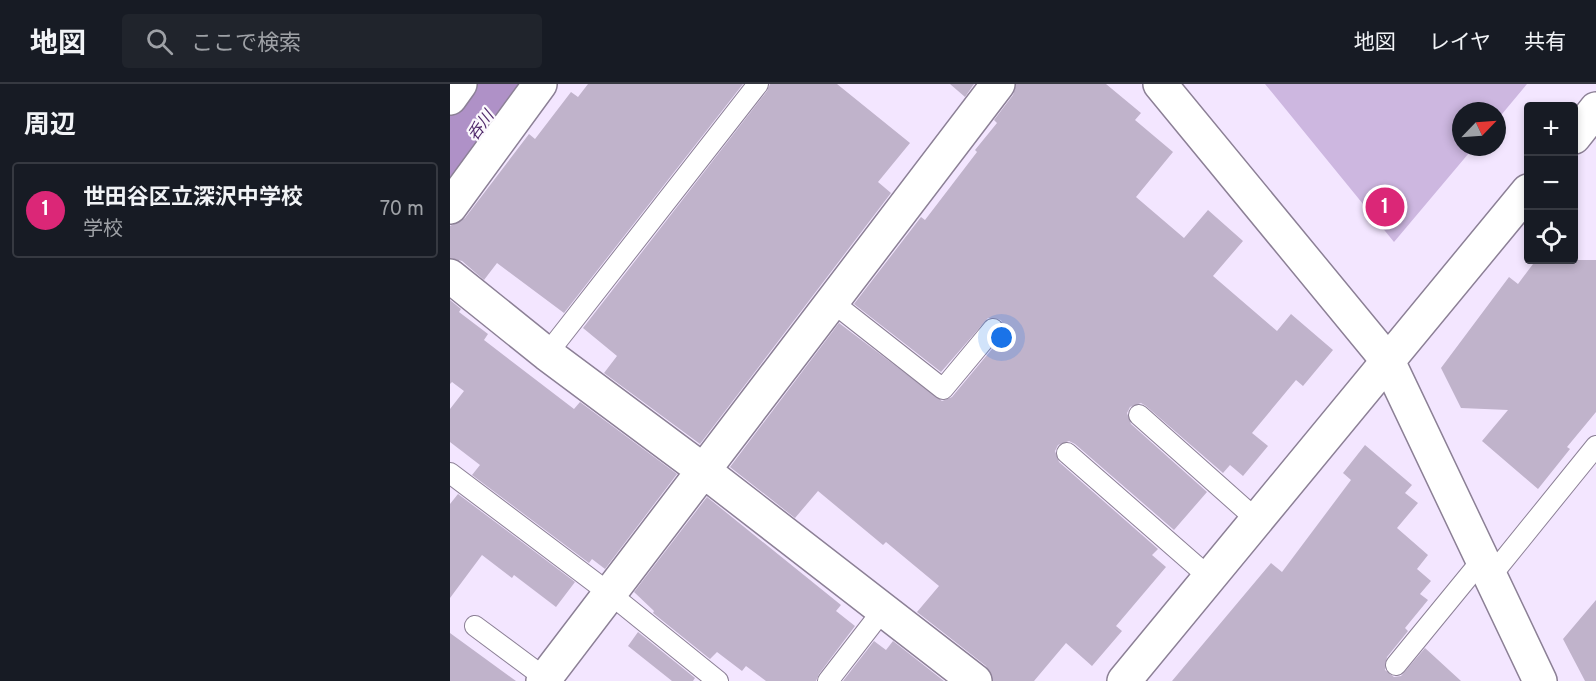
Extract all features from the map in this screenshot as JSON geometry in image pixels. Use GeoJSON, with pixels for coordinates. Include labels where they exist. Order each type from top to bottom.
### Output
{"type":"FeatureCollection","features":[{"type":"Feature","properties":{"kind":"street"},"geometry":{"type":"LineString","coordinates":[[450,98],[460,84]]}},
{"type":"Feature","properties":{"kind":"street"},"geometry":{"type":"LineString","coordinates":[[450,207],[540,84]]}},
{"type":"Feature","properties":{"kind":"street"},"geometry":{"type":"LineString","coordinates":[[544,680],[998,84]]}},
{"type":"Feature","properties":{"kind":"street"},"geometry":{"type":"LineString","coordinates":[[1160,84],[1388,362],[1540,681]]}},
{"type":"Feature","properties":{"kind":"street"},"geometry":{"type":"LineString","coordinates":[[1578,132],[1596,110]]}},
{"type":"Feature","properties":{"kind":"street"},"geometry":{"type":"LineString","coordinates":[[1129,679],[1524,196]]}},
{"type":"Feature","properties":{"kind":"street"},"geometry":{"type":"LineString","coordinates":[[450,276],[547,354],[704,471],[975,681]]}},
{"type":"Feature","properties":{"kind":"lane"},"geometry":{"type":"LineString","coordinates":[[547,354],[758,84]]}},
{"type":"Feature","properties":{"kind":"lane"},"geometry":{"type":"LineString","coordinates":[[831,301],[943,389],[993,329]]}},
{"type":"Feature","properties":{"kind":"lane"},"geometry":{"type":"LineString","coordinates":[[1139,415],[1257,520]]}},
{"type":"Feature","properties":{"kind":"lane"},"geometry":{"type":"LineString","coordinates":[[1396,665],[1596,446]]}},
{"type":"Feature","properties":{"kind":"lane"},"geometry":{"type":"LineString","coordinates":[[1067,453],[1210,578]]}},
{"type":"Feature","properties":{"kind":"lane"},"geometry":{"type":"LineString","coordinates":[[450,473],[609,593],[718,681]]}},
{"type":"Feature","properties":{"kind":"lane"},"geometry":{"type":"LineString","coordinates":[[828,681],[883,610]]}},
{"type":"Feature","properties":{"kind":"lane"},"geometry":{"type":"LineString","coordinates":[[475,626],[544,680]]}},
{"type":"Feature","properties":{"kind":"shaded area"},"geometry":{"type":"Polygon","coordinates":[[[477,84],[520,84],[450,176],[450,120],[477,84]]]}},
{"type":"Feature","properties":{"kind":"shaded area"},"geometry":{"type":"Polygon","coordinates":[[[1265,84],[1527,84],[1506,109],[1506,102],[1452,102],[1452,156],[1466,156],[1394,242],[1265,84]]]}},
{"type":"Feature","properties":{"kind":"building"},"geometry":{"type":"Polygon","coordinates":[[[588,84],[743,84],[564,313],[497,263],[484,280],[462,261],[450,258],[450,226],[465,218],[529,134],[535,139],[571,92],[578,97],[588,84]]]}},
{"type":"Feature","properties":{"kind":"building"},"geometry":{"type":"Polygon","coordinates":[[[770,84],[837,84],[910,143],[878,182],[891,193],[700,444],[604,373],[617,356],[583,328],[767,91],[770,84]]]}},
{"type":"Feature","properties":{"kind":"building"},"geometry":{"type":"Polygon","coordinates":[[[950,84],[974,84],[965,97],[950,84]]]}},
{"type":"Feature","properties":{"kind":"building"},"geometry":{"type":"Polygon","coordinates":[[[1016,84],[1106,84],[1141,113],[1135,120],[1173,152],[1136,197],[1184,238],[1208,210],[1243,241],[1213,276],[1277,331],[1291,314],[1333,350],[1303,386],[1296,380],[1252,433],[1268,446],[1243,476],[1230,465],[1223,473],[1146,406],[1141,403],[1130,407],[1127,413],[1131,424],[1207,492],[1174,530],[1075,444],[1069,441],[1058,445],[1055,451],[1059,462],[1158,549],[1152,555],[1166,567],[1116,626],[1122,631],[1092,666],[1066,643],[1034,681],[993,681],[986,666],[917,612],[939,586],[886,542],[883,545],[818,491],[795,518],[730,467],[839,323],[942,401],[952,397],[1002,337],[1005,330],[1001,320],[988,318],[941,372],[854,304],[921,217],[925,220],[977,152],[975,150],[997,123],[994,120],[1013,95],[1016,84]]]}},
{"type":"Feature","properties":{"kind":"building"},"geometry":{"type":"Polygon","coordinates":[[[1578,260],[1596,260],[1596,412],[1567,447],[1570,449],[1538,489],[1482,441],[1508,410],[1461,408],[1441,368],[1509,277],[1518,284],[1533,264],[1578,264],[1578,260]]]}},
{"type":"Feature","properties":{"kind":"building"},"geometry":{"type":"Polygon","coordinates":[[[450,300],[461,309],[459,312],[488,334],[484,340],[574,409],[580,402],[677,474],[605,569],[592,559],[589,563],[472,475],[480,465],[450,442],[450,409],[464,391],[452,382],[450,384],[450,300]]]}},
{"type":"Feature","properties":{"kind":"building"},"geometry":{"type":"Polygon","coordinates":[[[1365,445],[1412,485],[1405,493],[1418,503],[1397,528],[1428,555],[1417,569],[1431,581],[1420,594],[1428,600],[1405,628],[1408,631],[1387,657],[1385,670],[1394,677],[1401,676],[1425,648],[1461,681],[1172,681],[1271,563],[1282,572],[1351,480],[1343,473],[1365,445]]]}},
{"type":"Feature","properties":{"kind":"building"},"geometry":{"type":"Polygon","coordinates":[[[458,494],[575,582],[556,607],[514,575],[512,578],[482,555],[450,598],[450,504],[458,494]]]}},
{"type":"Feature","properties":{"kind":"building"},"geometry":{"type":"Polygon","coordinates":[[[707,497],[841,605],[836,611],[855,626],[816,681],[766,681],[746,666],[742,671],[717,652],[710,659],[653,613],[654,611],[634,592],[707,497]]]}},
{"type":"Feature","properties":{"kind":"building"},"geometry":{"type":"Polygon","coordinates":[[[1596,600],[1596,681],[1585,681],[1563,639],[1596,600]]]}},
{"type":"Feature","properties":{"kind":"building"},"geometry":{"type":"Polygon","coordinates":[[[638,632],[695,678],[693,681],[672,681],[628,646],[638,632]]]}},
{"type":"Feature","properties":{"kind":"building"},"geometry":{"type":"Polygon","coordinates":[[[450,633],[516,681],[450,681],[450,633]]]}},
{"type":"Feature","properties":{"kind":"building"},"geometry":{"type":"Polygon","coordinates":[[[874,641],[886,650],[893,641],[944,681],[843,681],[874,641]]]}},
{"type":"Feature","properties":{"kind":"waterway","name":"呑川"},"geometry":{"type":"LineString","coordinates":[[450,166],[510,84]]}},
{"type":"Feature","properties":{"kind":"place","name":"世田谷区立深沢中学校"},"geometry":{"type":"Point","coordinates":[1385,207]}}]}
